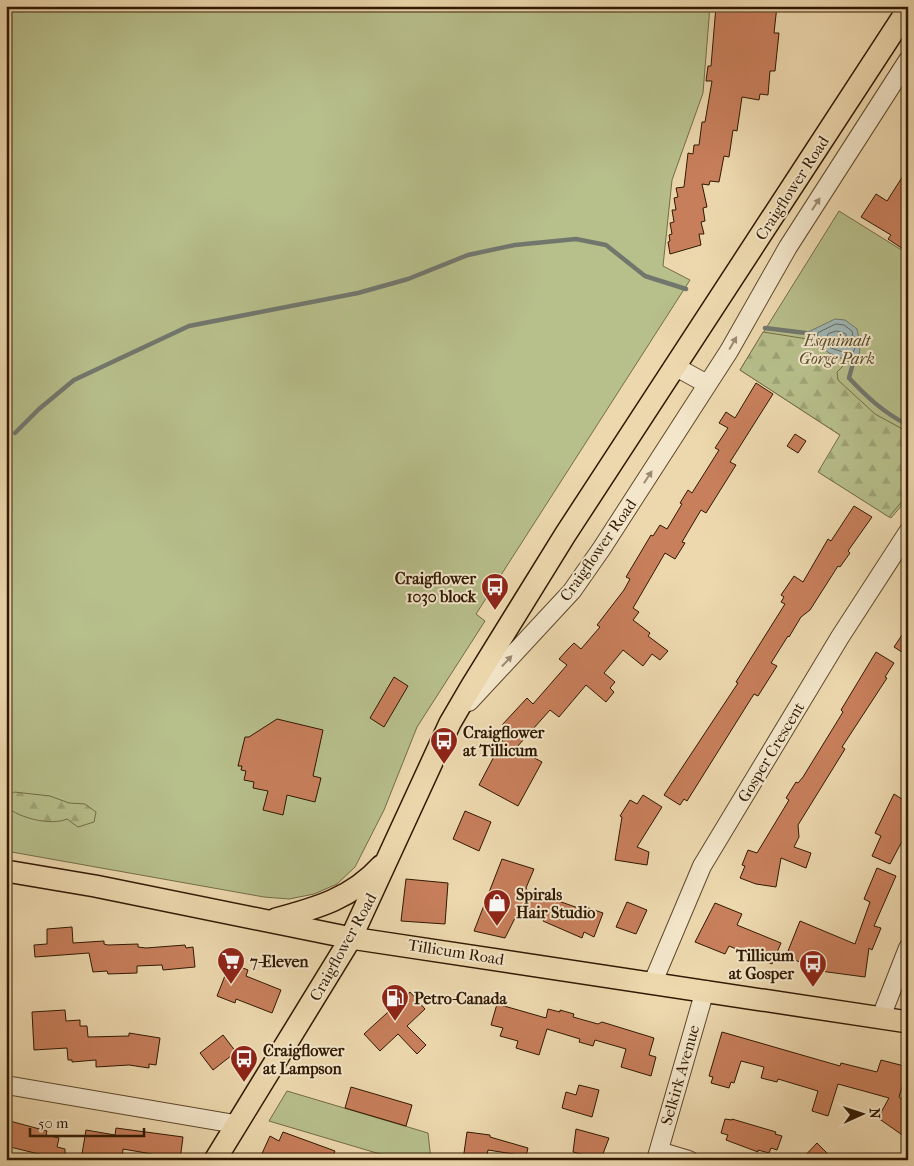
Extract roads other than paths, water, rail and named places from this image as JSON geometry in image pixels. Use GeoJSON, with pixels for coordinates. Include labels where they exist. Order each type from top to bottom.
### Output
{"type":"FeatureCollection","features":[{"type":"Feature","properties":{"kind":"main road","name":"Craigflower Road"},"geometry":{"type":"LineString","coordinates":[[215,1160],[235,1124],[274,1066],[351,938],[450,723],[536,580],[908,9]]}},
{"type":"Feature","properties":{"kind":"main road"},"geometry":{"type":"LineString","coordinates":[[270,920],[320,907],[357,889],[381,865],[398,835]]}},
{"type":"Feature","properties":{"kind":"main road","name":"Tillicum Road"},"geometry":{"type":"LineString","coordinates":[[6,871],[270,920],[351,938],[653,982],[908,1022]]}},
{"type":"Feature","properties":{"kind":"street","name":"Craigflower Road"},"geometry":{"type":"LineString","coordinates":[[450,723],[572,592],[707,384],[788,248],[908,60]]}},
{"type":"Feature","properties":{"kind":"street"},"geometry":{"type":"LineString","coordinates":[[676,367],[707,384]]}},
{"type":"Feature","properties":{"kind":"street","name":"Gosper Crescent"},"geometry":{"type":"LineString","coordinates":[[653,982],[702,866],[840,637],[908,532]]}},
{"type":"Feature","properties":{"kind":"street"},"geometry":{"type":"LineString","coordinates":[[882,1017],[908,948]]}},
{"type":"Feature","properties":{"kind":"street","name":"Selkirk Avenue"},"geometry":{"type":"LineString","coordinates":[[657,1155],[704,990]]}},
{"type":"Feature","properties":{"kind":"street"},"geometry":{"type":"LineString","coordinates":[[6,1085],[235,1124]]}},
{"type":"Feature","properties":{"kind":"street"},"geometry":{"type":"LineString","coordinates":[[657,1155],[689,1160]]}},
{"type":"Feature","properties":{"kind":"water"},"geometry":{"type":"Polygon","coordinates":[[[835,319],[845,320],[857,329],[860,351],[853,363],[829,353],[806,333],[835,319]]]}},
{"type":"Feature","properties":{"kind":"waterway"},"geometry":{"type":"LineString","coordinates":[[15,433],[39,409],[74,380],[189,326],[358,293],[408,279],[468,255],[515,245],[576,239],[606,245],[645,276],[686,289]]}},
{"type":"Feature","properties":{"kind":"waterway"},"geometry":{"type":"LineString","coordinates":[[765,328],[806,333]]}},
{"type":"Feature","properties":{"kind":"waterway"},"geometry":{"type":"LineString","coordinates":[[853,363],[849,378],[876,404],[908,425]]}},
{"type":"Feature","properties":{"kind":"place","name":"Craigflower 1030 block"},"geometry":{"type":"Point","coordinates":[495,611]}},
{"type":"Feature","properties":{"kind":"place","name":"Craigflower at Tillicum"},"geometry":{"type":"Point","coordinates":[444,765]}},
{"type":"Feature","properties":{"kind":"place","name":"Spirals Hair Studio"},"geometry":{"type":"Point","coordinates":[497,927]}},
{"type":"Feature","properties":{"kind":"place","name":"7-Eleven"},"geometry":{"type":"Point","coordinates":[231,985]}},
{"type":"Feature","properties":{"kind":"place","name":"Tillicum at Gosper"},"geometry":{"type":"Point","coordinates":[813,988]}},
{"type":"Feature","properties":{"kind":"place","name":"Petro-Canada"},"geometry":{"type":"Point","coordinates":[395,1022]}},
{"type":"Feature","properties":{"kind":"place","name":"Craigflower at Lampson"},"geometry":{"type":"Point","coordinates":[244,1083]}},
{"type":"Feature","properties":{"kind":"park label","name":"Esquimalt Gorge Park"},"geometry":{"type":"Point","coordinates":[837,349]}}]}
